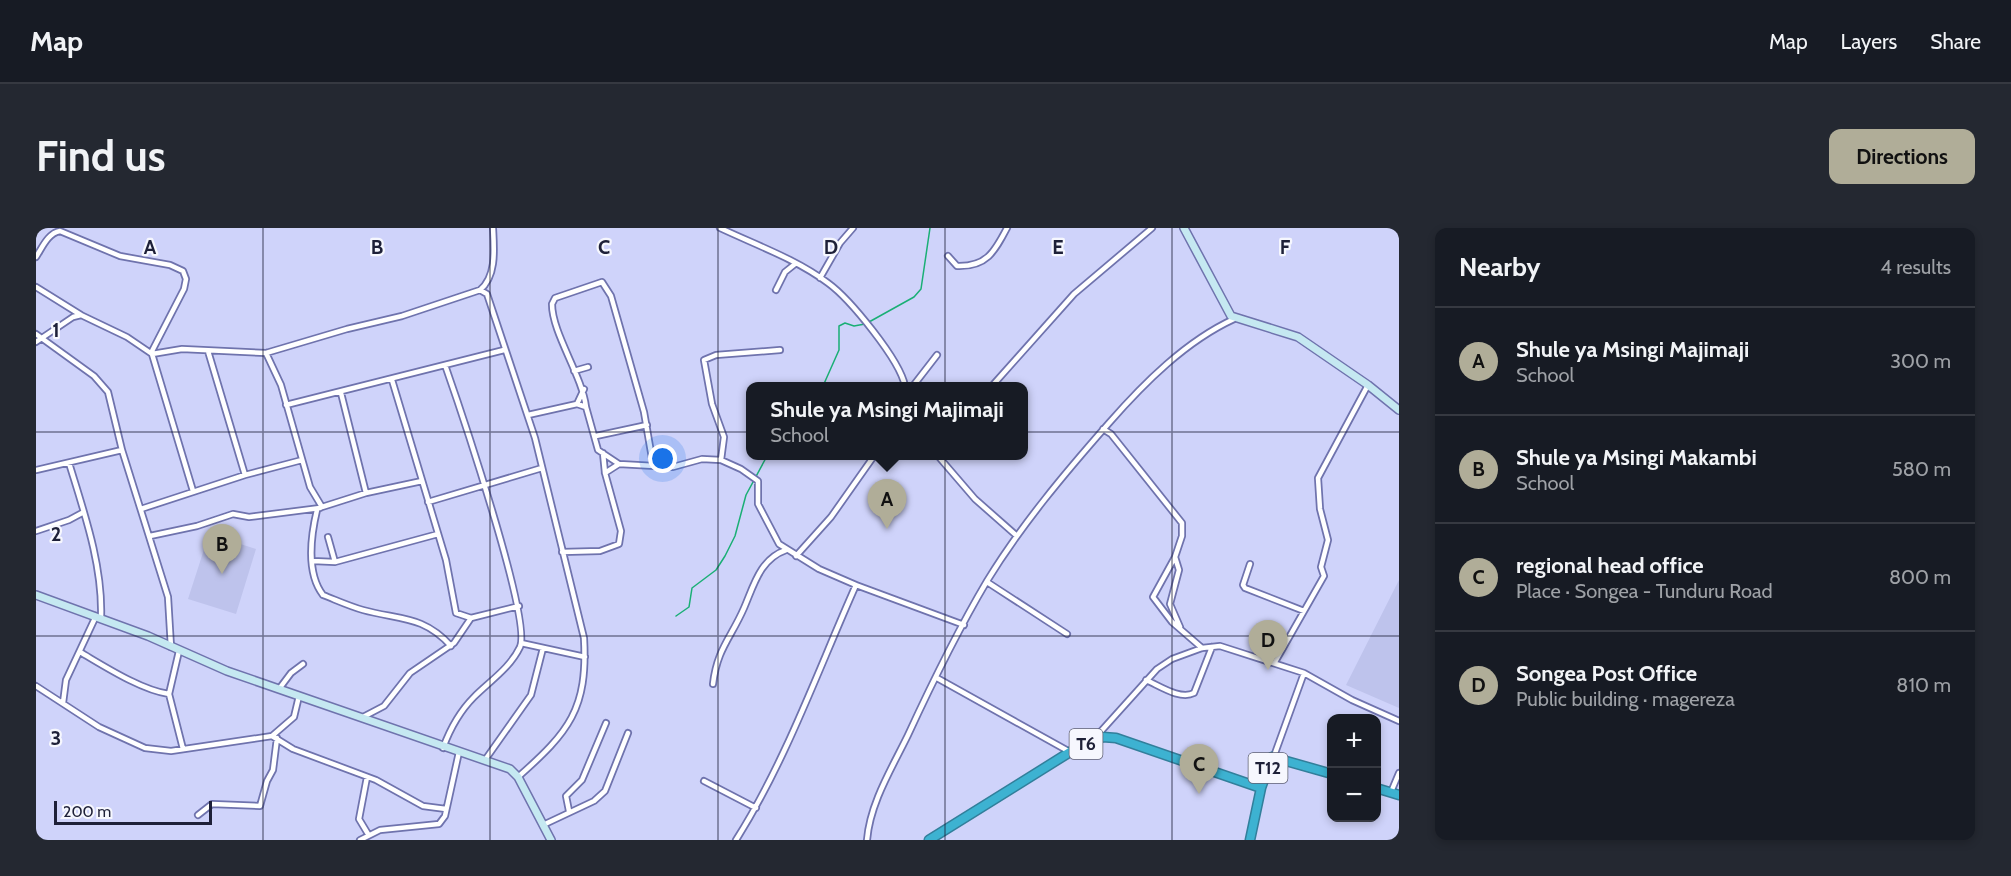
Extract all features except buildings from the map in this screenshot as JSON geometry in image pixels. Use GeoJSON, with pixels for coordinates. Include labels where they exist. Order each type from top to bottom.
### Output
{"type":"FeatureCollection","features":[{"type":"Feature","properties":{"kind":"highway","name":"T6"},"geometry":{"type":"LineString","coordinates":[[929,840],[1070,752],[1103,737],[1116,738],[1261,788]]}},
{"type":"Feature","properties":{"kind":"highway","name":"T12"},"geometry":{"type":"LineString","coordinates":[[1250,840],[1261,788],[1274,756],[1327,772]]}},
{"type":"Feature","properties":{"kind":"street"},"geometry":{"type":"LineString","coordinates":[[151,353],[171,349],[266,353],[347,329],[402,316],[480,290],[487,284],[491,274],[493,228]]}},
{"type":"Feature","properties":{"kind":"street"},"geometry":{"type":"LineString","coordinates":[[720,228],[795,264],[834,288],[873,331],[892,358],[903,382]]}},
{"type":"Feature","properties":{"kind":"street"},"geometry":{"type":"LineString","coordinates":[[820,278],[840,243],[853,228]]}},
{"type":"Feature","properties":{"kind":"street"},"geometry":{"type":"LineString","coordinates":[[948,256],[957,266],[981,261],[996,252],[1007,228]]}},
{"type":"Feature","properties":{"kind":"street"},"geometry":{"type":"LineString","coordinates":[[996,382],[1074,294],[1152,228]]}},
{"type":"Feature","properties":{"kind":"street"},"geometry":{"type":"LineString","coordinates":[[1184,228],[1234,319]]}},
{"type":"Feature","properties":{"kind":"street"},"geometry":{"type":"LineString","coordinates":[[36,257],[54,232],[60,231],[120,256],[170,266],[183,271],[186,279],[184,289],[151,353]]}},
{"type":"Feature","properties":{"kind":"street"},"geometry":{"type":"LineString","coordinates":[[777,290],[785,272],[795,264]]}},
{"type":"Feature","properties":{"kind":"street"},"geometry":{"type":"LineString","coordinates":[[619,464],[598,450],[586,406],[584,389],[574,371],[553,313],[552,301],[590,284],[602,282],[611,297],[647,425],[653,464]]}},
{"type":"Feature","properties":{"kind":"street"},"geometry":{"type":"LineString","coordinates":[[36,287],[81,315],[127,337],[151,353],[193,491]]}},
{"type":"Feature","properties":{"kind":"street"},"geometry":{"type":"LineString","coordinates":[[480,290],[487,294],[504,350],[528,415],[584,638],[585,657],[581,696],[571,721],[558,741],[518,777]]}},
{"type":"Feature","properties":{"kind":"street"},"geometry":{"type":"LineString","coordinates":[[38,340],[73,317],[81,315]]}},
{"type":"Feature","properties":{"kind":"street"},"geometry":{"type":"LineString","coordinates":[[867,840],[878,798],[987,582],[1017,536],[1071,465],[1103,429],[1167,365],[1223,324],[1234,319],[1298,337],[1368,385],[1399,410]]}},
{"type":"Feature","properties":{"kind":"street"},"geometry":{"type":"LineString","coordinates":[[36,334],[38,340],[94,376],[111,399],[122,450],[168,597],[171,647]]}},
{"type":"Feature","properties":{"kind":"street"},"geometry":{"type":"LineString","coordinates":[[286,405],[341,393],[504,350]]}},
{"type":"Feature","properties":{"kind":"street"},"geometry":{"type":"LineString","coordinates":[[721,460],[724,437],[712,404],[704,360],[716,355],[780,350]]}},
{"type":"Feature","properties":{"kind":"street"},"geometry":{"type":"LineString","coordinates":[[208,351],[245,475]]}},
{"type":"Feature","properties":{"kind":"street"},"geometry":{"type":"LineString","coordinates":[[266,353],[273,366],[313,494],[320,508],[313,532],[313,561],[315,581],[323,595],[363,610],[422,623],[436,631],[451,646]]}},
{"type":"Feature","properties":{"kind":"street"},"geometry":{"type":"LineString","coordinates":[[917,382],[937,355]]}},
{"type":"Feature","properties":{"kind":"street"},"geometry":{"type":"LineString","coordinates":[[443,748],[463,710],[508,665],[521,643],[519,606],[445,365]]}},
{"type":"Feature","properties":{"kind":"street"},"geometry":{"type":"LineString","coordinates":[[574,371],[588,367]]}},
{"type":"Feature","properties":{"kind":"street"},"geometry":{"type":"LineString","coordinates":[[392,380],[438,534],[450,579],[454,608],[461,617],[471,618],[519,606]]}},
{"type":"Feature","properties":{"kind":"street"},"geometry":{"type":"LineString","coordinates":[[1275,662],[1324,576],[1322,567],[1328,540],[1320,509],[1318,478],[1368,385]]}},
{"type":"Feature","properties":{"kind":"street"},"geometry":{"type":"LineString","coordinates":[[577,404],[584,389]]}},
{"type":"Feature","properties":{"kind":"street"},"geometry":{"type":"LineString","coordinates":[[341,393],[366,493]]}},
{"type":"Feature","properties":{"kind":"street"},"geometry":{"type":"LineString","coordinates":[[528,415],[577,404],[586,406]]}},
{"type":"Feature","properties":{"kind":"street"},"geometry":{"type":"LineString","coordinates":[[596,436],[647,425]]}},
{"type":"Feature","properties":{"kind":"street"},"geometry":{"type":"LineString","coordinates":[[1103,429],[1111,434],[1182,523],[1182,536],[1175,557],[1153,597],[1181,630],[1202,648]]}},
{"type":"Feature","properties":{"kind":"street"},"geometry":{"type":"LineString","coordinates":[[36,470],[122,450]]}},
{"type":"Feature","properties":{"kind":"street"},"geometry":{"type":"LineString","coordinates":[[562,552],[600,551],[619,544],[620,523],[605,473],[603,453]]}},
{"type":"Feature","properties":{"kind":"street"},"geometry":{"type":"LineString","coordinates":[[605,473],[619,464],[653,464],[673,467],[702,459],[721,460],[755,479],[758,504],[775,537],[796,556],[856,585],[964,625]]}},
{"type":"Feature","properties":{"kind":"street"},"geometry":{"type":"LineString","coordinates":[[141,509],[245,475],[302,460]]}},
{"type":"Feature","properties":{"kind":"street"},"geometry":{"type":"LineString","coordinates":[[796,556],[826,523],[871,460]]}},
{"type":"Feature","properties":{"kind":"street"},"geometry":{"type":"LineString","coordinates":[[942,460],[975,499],[1017,536]]}},
{"type":"Feature","properties":{"kind":"street"},"geometry":{"type":"LineString","coordinates":[[946,460],[947,464]]}},
{"type":"Feature","properties":{"kind":"street"},"geometry":{"type":"LineString","coordinates":[[63,703],[66,680],[99,617],[101,585],[69,463]]}},
{"type":"Feature","properties":{"kind":"street"},"geometry":{"type":"LineString","coordinates":[[428,502],[542,468]]}},
{"type":"Feature","properties":{"kind":"street"},"geometry":{"type":"LineString","coordinates":[[150,536],[209,523],[233,514],[249,517],[320,508],[366,493],[422,481]]}},
{"type":"Feature","properties":{"kind":"street"},"geometry":{"type":"LineString","coordinates":[[36,531],[82,513]]}},
{"type":"Feature","properties":{"kind":"street"},"geometry":{"type":"LineString","coordinates":[[313,561],[335,562],[438,534]]}},
{"type":"Feature","properties":{"kind":"street"},"geometry":{"type":"LineString","coordinates":[[328,537],[335,562]]}},
{"type":"Feature","properties":{"kind":"street"},"geometry":{"type":"LineString","coordinates":[[713,684],[716,662],[744,609],[758,574],[773,557],[786,549]]}},
{"type":"Feature","properties":{"kind":"street"},"geometry":{"type":"LineString","coordinates":[[1175,557],[1179,570],[1170,604],[1181,630]]}},
{"type":"Feature","properties":{"kind":"street"},"geometry":{"type":"LineString","coordinates":[[1250,564],[1243,585],[1245,588],[1304,611]]}},
{"type":"Feature","properties":{"kind":"street"},"geometry":{"type":"LineString","coordinates":[[987,582],[1067,634]]}},
{"type":"Feature","properties":{"kind":"street"},"geometry":{"type":"LineString","coordinates":[[736,840],[756,808],[798,720],[856,585]]}},
{"type":"Feature","properties":{"kind":"street"},"geometry":{"type":"LineString","coordinates":[[36,595],[99,617],[179,651],[279,689],[363,717],[443,748],[510,769],[518,777],[552,840]]}},
{"type":"Feature","properties":{"kind":"street"},"geometry":{"type":"LineString","coordinates":[[363,717],[384,706],[410,673],[451,646],[471,618]]}},
{"type":"Feature","properties":{"kind":"street"},"geometry":{"type":"LineString","coordinates":[[521,643],[585,657]]}},
{"type":"Feature","properties":{"kind":"street"},"geometry":{"type":"LineString","coordinates":[[1146,680],[1179,694],[1187,696],[1194,693],[1212,647]]}},
{"type":"Feature","properties":{"kind":"street"},"geometry":{"type":"LineString","coordinates":[[1092,741],[1146,680],[1172,659],[1202,648],[1212,647],[1230,647],[1304,673],[1352,700],[1399,721]]}},
{"type":"Feature","properties":{"kind":"street"},"geometry":{"type":"LineString","coordinates":[[485,760],[531,695],[543,648]]}},
{"type":"Feature","properties":{"kind":"street"},"geometry":{"type":"LineString","coordinates":[[179,651],[169,694],[183,749]]}},
{"type":"Feature","properties":{"kind":"street"},"geometry":{"type":"LineString","coordinates":[[80,652],[108,670],[154,691],[169,694]]}},
{"type":"Feature","properties":{"kind":"street"},"geometry":{"type":"LineString","coordinates":[[279,689],[291,673],[303,664]]}},
{"type":"Feature","properties":{"kind":"street"},"geometry":{"type":"LineString","coordinates":[[1274,756],[1304,673]]}},
{"type":"Feature","properties":{"kind":"street"},"geometry":{"type":"LineString","coordinates":[[937,678],[1070,752]]}},
{"type":"Feature","properties":{"kind":"street"},"geometry":{"type":"LineString","coordinates":[[36,686],[99,727],[145,748],[164,751],[274,737],[294,717],[299,696]]}},
{"type":"Feature","properties":{"kind":"street"},"geometry":{"type":"LineString","coordinates":[[569,811],[566,796],[580,784],[606,723]]}},
{"type":"Feature","properties":{"kind":"street"},"geometry":{"type":"LineString","coordinates":[[543,825],[594,801],[605,791],[628,734]]}},
{"type":"Feature","properties":{"kind":"street"},"geometry":{"type":"LineString","coordinates":[[274,737],[293,749],[366,777],[423,806],[446,809]]}},
{"type":"Feature","properties":{"kind":"street"},"geometry":{"type":"LineString","coordinates":[[198,815],[212,804],[255,808],[260,806],[267,781],[273,771],[274,737]]}},
{"type":"Feature","properties":{"kind":"street"},"geometry":{"type":"LineString","coordinates":[[360,840],[380,830],[433,827],[443,820],[459,752]]}},
{"type":"Feature","properties":{"kind":"street"},"geometry":{"type":"LineString","coordinates":[[1395,794],[1399,773]]}},
{"type":"Feature","properties":{"kind":"street"},"geometry":{"type":"LineString","coordinates":[[366,777],[358,819],[368,834]]}},
{"type":"Feature","properties":{"kind":"street"},"geometry":{"type":"LineString","coordinates":[[704,781],[756,808]]}},
{"type":"Feature","properties":{"kind":"shaded area"},"geometry":{"type":"Polygon","coordinates":[[[209,534],[256,549],[236,614],[188,599],[209,534]]]}},
{"type":"Feature","properties":{"kind":"shaded area"},"geometry":{"type":"Polygon","coordinates":[[[1399,580],[1399,708],[1346,685],[1399,580]]]}},
{"type":"Feature","properties":{"kind":"waterway"},"geometry":{"type":"LineString","coordinates":[[869,322],[914,297],[921,289],[930,228]]}},
{"type":"Feature","properties":{"kind":"waterway"},"geometry":{"type":"LineString","coordinates":[[825,382],[839,350],[839,326],[845,323],[854,326],[865,324]]}},
{"type":"Feature","properties":{"kind":"waterway"},"geometry":{"type":"LineString","coordinates":[[676,616],[689,607],[692,588],[716,570],[725,556],[735,536],[746,495],[765,460]]}},
{"type":"Feature","properties":{"kind":"place","name":"Shule ya Msingi Majimaji"},"geometry":{"type":"Point","coordinates":[887,529]}},
{"type":"Feature","properties":{"kind":"place","name":"Shule ya Msingi Makambi"},"geometry":{"type":"Point","coordinates":[222,574]}},
{"type":"Feature","properties":{"kind":"place","name":"Songea Post Office"},"geometry":{"type":"Point","coordinates":[1268,670]}},
{"type":"Feature","properties":{"kind":"place","name":"regional head office"},"geometry":{"type":"Point","coordinates":[1199,794]}}]}
